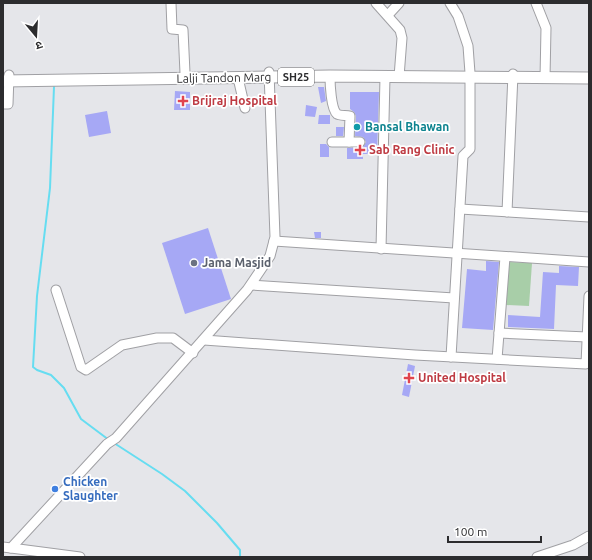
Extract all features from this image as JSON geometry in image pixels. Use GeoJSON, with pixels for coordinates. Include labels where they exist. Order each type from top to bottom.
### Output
{"type":"FeatureCollection","features":[{"type":"Feature","properties":{"kind":"main road","name":"Lalji Tandon Marg"},"geometry":{"type":"LineString","coordinates":[[119,77],[185,73],[385,77],[399,75]]}},
{"type":"Feature","properties":{"kind":"main road","name":"Lalji Tandon Marg"},"geometry":{"type":"LineString","coordinates":[[6,78],[238,78],[270,75],[589,75]]}},
{"type":"Feature","properties":{"kind":"main road","name":"Lalji Tandon Marg"},"geometry":{"type":"LineString","coordinates":[[545,76],[589,78]]}},
{"type":"Feature","properties":{"kind":"street"},"geometry":{"type":"LineString","coordinates":[[171,3],[172,29],[184,30],[185,73]]}},
{"type":"Feature","properties":{"kind":"street"},"geometry":{"type":"LineString","coordinates":[[376,3],[400,30],[402,38],[399,75]]}},
{"type":"Feature","properties":{"kind":"street"},"geometry":{"type":"LineString","coordinates":[[388,15],[398,3]]}},
{"type":"Feature","properties":{"kind":"street"},"geometry":{"type":"LineString","coordinates":[[536,3],[546,28],[545,76]]}},
{"type":"Feature","properties":{"kind":"street"},"geometry":{"type":"LineString","coordinates":[[451,357],[463,156],[470,149],[470,75],[468,46],[454,4]]}},
{"type":"Feature","properties":{"kind":"street"},"geometry":{"type":"LineString","coordinates":[[7,547],[107,444],[116,438],[193,353],[251,285],[270,256],[274,237],[270,75]]}},
{"type":"Feature","properties":{"kind":"street"},"geometry":{"type":"LineString","coordinates":[[330,76],[331,96],[336,112],[339,115],[350,116],[349,142]]}},
{"type":"Feature","properties":{"kind":"street"},"geometry":{"type":"LineString","coordinates":[[507,212],[512,76]]}},
{"type":"Feature","properties":{"kind":"street"},"geometry":{"type":"LineString","coordinates":[[381,248],[385,77]]}},
{"type":"Feature","properties":{"kind":"street"},"geometry":{"type":"LineString","coordinates":[[3,104],[8,104],[6,78]]}},
{"type":"Feature","properties":{"kind":"street"},"geometry":{"type":"LineString","coordinates":[[238,78],[245,108]]}},
{"type":"Feature","properties":{"kind":"street"},"geometry":{"type":"LineString","coordinates":[[332,142],[360,142]]}},
{"type":"Feature","properties":{"kind":"street"},"geometry":{"type":"LineString","coordinates":[[460,209],[589,217]]}},
{"type":"Feature","properties":{"kind":"street"},"geometry":{"type":"LineString","coordinates":[[274,241],[589,262]]}},
{"type":"Feature","properties":{"kind":"street"},"geometry":{"type":"LineString","coordinates":[[497,359],[505,256]]}},
{"type":"Feature","properties":{"kind":"street"},"geometry":{"type":"LineString","coordinates":[[251,285],[454,298]]}},
{"type":"Feature","properties":{"kind":"street"},"geometry":{"type":"LineString","coordinates":[[56,290],[81,367],[86,370],[122,345],[157,338],[173,338],[193,353]]}},
{"type":"Feature","properties":{"kind":"street"},"geometry":{"type":"LineString","coordinates":[[204,340],[451,357],[586,364],[589,296]]}},
{"type":"Feature","properties":{"kind":"street"},"geometry":{"type":"LineString","coordinates":[[499,333],[587,337]]}},
{"type":"Feature","properties":{"kind":"street"},"geometry":{"type":"LineString","coordinates":[[537,557],[573,545],[589,536]]}},
{"type":"Feature","properties":{"kind":"street"},"geometry":{"type":"LineString","coordinates":[[7,547],[80,557]]}},
{"type":"Feature","properties":{"kind":"green space"},"geometry":{"type":"Polygon","coordinates":[[[509,262],[532,263],[529,306],[506,305],[509,262]]]}},
{"type":"Feature","properties":{"kind":"building"},"geometry":{"type":"Polygon","coordinates":[[[318,87],[324,87],[326,101],[321,103],[318,87]]]}},
{"type":"Feature","properties":{"kind":"building"},"geometry":{"type":"Polygon","coordinates":[[[175,91],[190,92],[190,110],[174,110],[175,91]]]}},
{"type":"Feature","properties":{"kind":"building"},"geometry":{"type":"Polygon","coordinates":[[[350,92],[379,92],[377,154],[363,154],[363,159],[347,159],[347,148],[363,147],[366,142],[363,137],[355,136],[356,116],[350,109],[350,92]]]}},
{"type":"Feature","properties":{"kind":"building"},"geometry":{"type":"Polygon","coordinates":[[[306,105],[317,107],[315,117],[305,116],[306,105]]]}},
{"type":"Feature","properties":{"kind":"building"},"geometry":{"type":"Polygon","coordinates":[[[107,111],[111,133],[89,137],[85,115],[107,111]]]}},
{"type":"Feature","properties":{"kind":"building"},"geometry":{"type":"Polygon","coordinates":[[[319,115],[330,115],[330,124],[318,124],[319,115]]]}},
{"type":"Feature","properties":{"kind":"building"},"geometry":{"type":"Polygon","coordinates":[[[336,127],[344,127],[343,136],[336,136],[336,127]]]}},
{"type":"Feature","properties":{"kind":"building"},"geometry":{"type":"Polygon","coordinates":[[[320,144],[326,144],[329,147],[329,157],[320,157],[320,144]]]}},
{"type":"Feature","properties":{"kind":"building","name":"Jama Masjid"},"geometry":{"type":"Polygon","coordinates":[[[208,228],[231,299],[185,314],[162,243],[208,228]]]}},
{"type":"Feature","properties":{"kind":"building"},"geometry":{"type":"Polygon","coordinates":[[[314,232],[321,232],[321,238],[315,238],[314,232]]]}},
{"type":"Feature","properties":{"kind":"building"},"geometry":{"type":"Polygon","coordinates":[[[486,261],[499,262],[493,330],[462,328],[467,269],[486,271],[486,261]]]}},
{"type":"Feature","properties":{"kind":"building"},"geometry":{"type":"Polygon","coordinates":[[[559,266],[579,267],[578,286],[556,285],[554,329],[508,327],[508,315],[540,317],[543,272],[559,273],[559,266]]]}},
{"type":"Feature","properties":{"kind":"building"},"geometry":{"type":"Polygon","coordinates":[[[408,364],[415,366],[409,397],[402,395],[408,364]]]}},
{"type":"Feature","properties":{"kind":"waterway"},"geometry":{"type":"LineString","coordinates":[[54,87],[50,188],[37,296],[33,367],[51,375],[64,388],[81,419],[109,440]]}},
{"type":"Feature","properties":{"kind":"waterway"},"geometry":{"type":"LineString","coordinates":[[114,443],[162,474],[185,491],[217,523],[240,550],[240,557]]}},
{"type":"Feature","properties":{"kind":"place","name":"Brijraj Hospital"},"geometry":{"type":"Point","coordinates":[183,101]}},
{"type":"Feature","properties":{"kind":"place","name":"Bansal Bhawan"},"geometry":{"type":"Point","coordinates":[357,127]}},
{"type":"Feature","properties":{"kind":"place","name":"Sab Rang Clinic"},"geometry":{"type":"Point","coordinates":[360,150]}},
{"type":"Feature","properties":{"kind":"place","name":"Jama Masjid"},"geometry":{"type":"Point","coordinates":[194,263]}},
{"type":"Feature","properties":{"kind":"place","name":"United Hospital"},"geometry":{"type":"Point","coordinates":[409,378]}},
{"type":"Feature","properties":{"kind":"place","name":"Chicken Slaughter"},"geometry":{"type":"Point","coordinates":[55,489]}}]}
